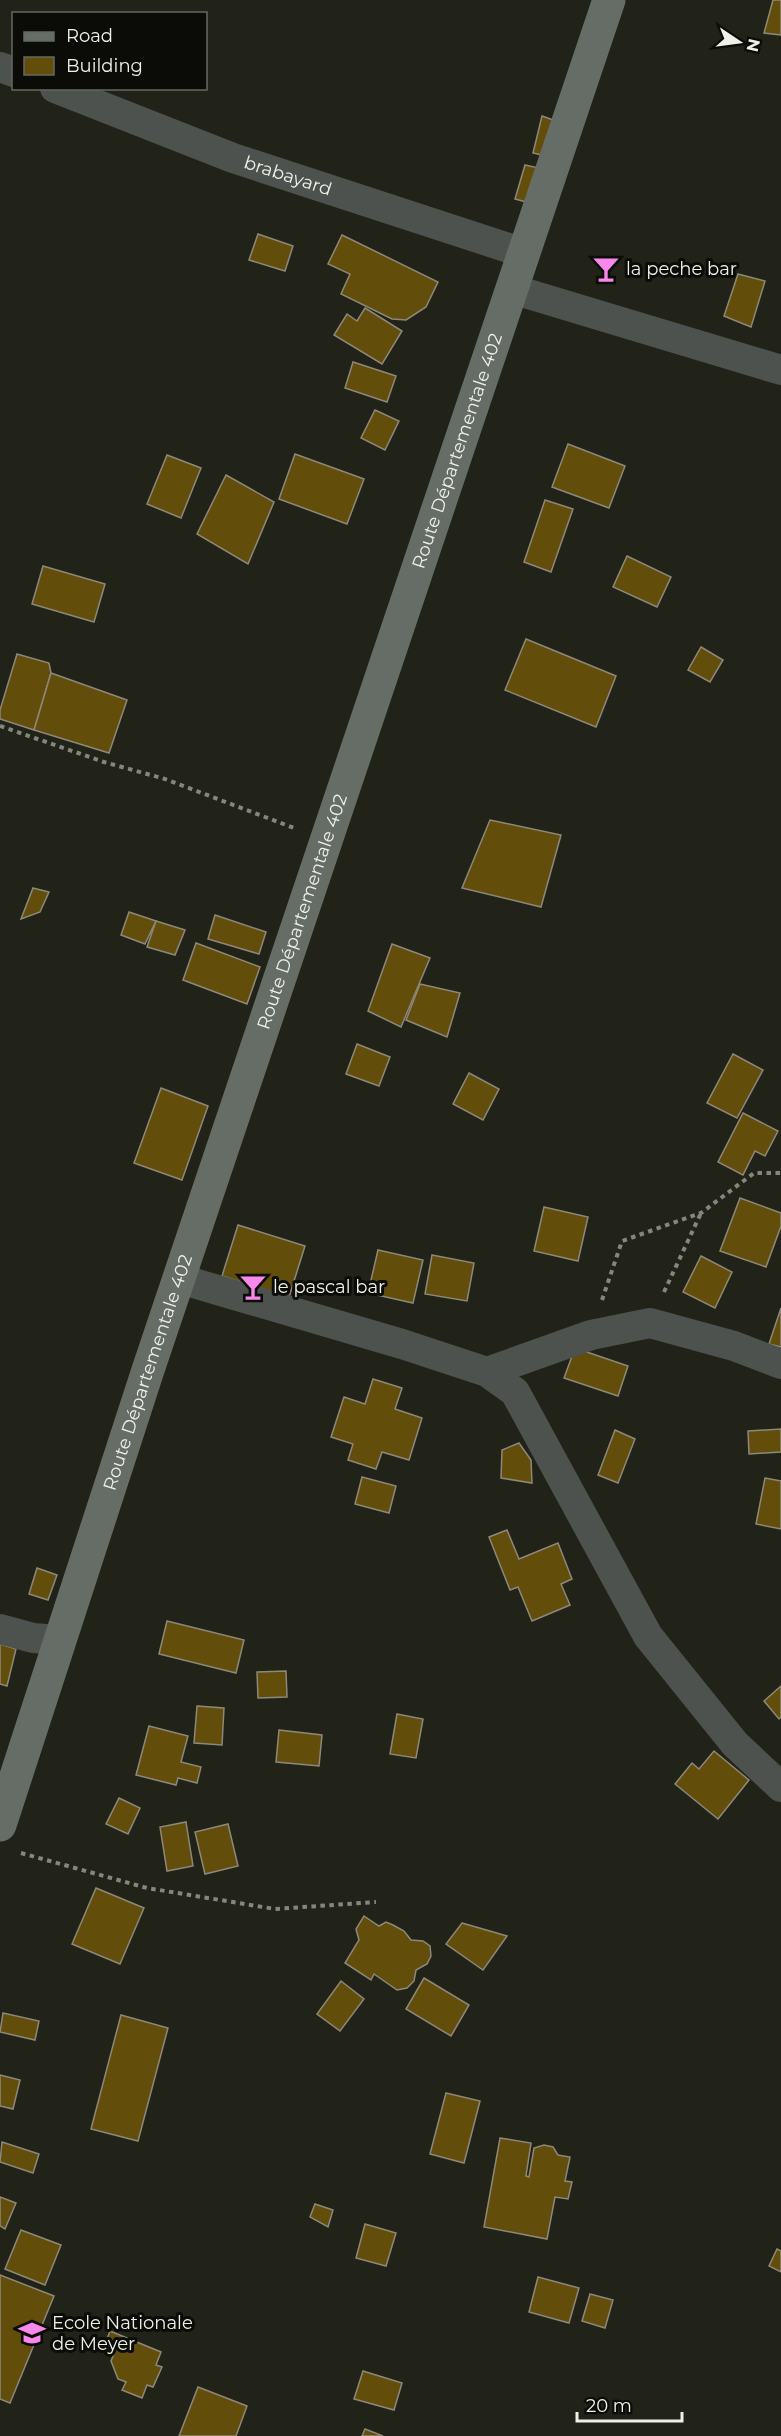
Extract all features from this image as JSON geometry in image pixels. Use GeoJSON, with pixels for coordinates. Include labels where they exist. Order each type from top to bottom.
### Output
{"type":"FeatureCollection","features":[{"type":"Feature","properties":{"kind":"main road","name":"Route Départementale 402"},"geometry":{"type":"LineString","coordinates":[[6,1838],[60,1640],[609,0]]}},
{"type":"Feature","properties":{"kind":"street","name":"brabayard"},"geometry":{"type":"LineString","coordinates":[[60,90],[233,158],[524,253]]}},
{"type":"Feature","properties":{"kind":"street"},"geometry":{"type":"LineString","coordinates":[[512,289],[781,370]]}},
{"type":"Feature","properties":{"kind":"street"},"geometry":{"type":"LineString","coordinates":[[180,1279],[402,1344],[487,1372],[515,1392],[648,1636],[735,1744],[781,1787]]}},
{"type":"Feature","properties":{"kind":"street"},"geometry":{"type":"LineString","coordinates":[[487,1372],[591,1335],[650,1323],[734,1346],[781,1364]]}},
{"type":"Feature","properties":{"kind":"street"},"geometry":{"type":"LineString","coordinates":[[0,1629],[33,1638],[60,1640]]}},
{"type":"Feature","properties":{"kind":"path"},"geometry":{"type":"LineString","coordinates":[[0,726],[104,762],[165,779],[326,840]]}},
{"type":"Feature","properties":{"kind":"path"},"geometry":{"type":"LineString","coordinates":[[591,1335],[622,1241],[701,1213],[754,1173],[781,1173]]}},
{"type":"Feature","properties":{"kind":"path"},"geometry":{"type":"LineString","coordinates":[[650,1323],[701,1213]]}},
{"type":"Feature","properties":{"kind":"path"},"geometry":{"type":"LineString","coordinates":[[6,1838],[147,1888],[275,1909],[376,1902]]}},
{"type":"Feature","properties":{"kind":"building"},"geometry":{"type":"Polygon","coordinates":[[[773,0],[781,0],[781,35],[764,33],[773,0]]]}},
{"type":"Feature","properties":{"kind":"building"},"geometry":{"type":"Polygon","coordinates":[[[542,116],[556,121],[546,156],[533,153],[542,116]]]}},
{"type":"Feature","properties":{"kind":"building"},"geometry":{"type":"Polygon","coordinates":[[[525,165],[539,168],[530,203],[515,199],[525,165]]]}},
{"type":"Feature","properties":{"kind":"building"},"geometry":{"type":"Polygon","coordinates":[[[258,234],[293,246],[285,271],[249,260],[258,234]]]}},
{"type":"Feature","properties":{"kind":"building"},"geometry":{"type":"Polygon","coordinates":[[[342,235],[438,282],[426,307],[406,320],[392,319],[341,294],[350,274],[328,264],[342,235]]]}},
{"type":"Feature","properties":{"kind":"building"},"geometry":{"type":"Polygon","coordinates":[[[738,274],[765,281],[751,327],[724,316],[738,274]]]}},
{"type":"Feature","properties":{"kind":"building"},"geometry":{"type":"Polygon","coordinates":[[[365,308],[402,331],[382,364],[334,335],[347,314],[357,321],[365,308]]]}},
{"type":"Feature","properties":{"kind":"building"},"geometry":{"type":"Polygon","coordinates":[[[353,362],[396,376],[387,402],[345,388],[353,362]]]}},
{"type":"Feature","properties":{"kind":"building"},"geometry":{"type":"Polygon","coordinates":[[[375,410],[399,421],[385,450],[361,438],[375,410]]]}},
{"type":"Feature","properties":{"kind":"building"},"geometry":{"type":"Polygon","coordinates":[[[568,444],[625,466],[609,508],[552,487],[568,444]]]}},
{"type":"Feature","properties":{"kind":"building"},"geometry":{"type":"Polygon","coordinates":[[[295,454],[364,479],[347,524],[279,499],[295,454]]]}},
{"type":"Feature","properties":{"kind":"building"},"geometry":{"type":"Polygon","coordinates":[[[167,455],[201,468],[181,518],[147,504],[167,455]]]}},
{"type":"Feature","properties":{"kind":"building"},"geometry":{"type":"Polygon","coordinates":[[[226,475],[274,502],[248,564],[197,534],[226,475]]]}},
{"type":"Feature","properties":{"kind":"building"},"geometry":{"type":"Polygon","coordinates":[[[545,500],[573,509],[551,572],[524,562],[545,500]]]}},
{"type":"Feature","properties":{"kind":"building"},"geometry":{"type":"Polygon","coordinates":[[[627,556],[671,577],[657,607],[613,587],[627,556]]]}},
{"type":"Feature","properties":{"kind":"building"},"geometry":{"type":"Polygon","coordinates":[[[43,566],[105,584],[94,622],[32,604],[43,566]]]}},
{"type":"Feature","properties":{"kind":"building"},"geometry":{"type":"Polygon","coordinates":[[[526,639],[616,676],[596,727],[505,690],[526,639]]]}},
{"type":"Feature","properties":{"kind":"building"},"geometry":{"type":"Polygon","coordinates":[[[701,647],[723,660],[710,682],[688,670],[701,647]]]}},
{"type":"Feature","properties":{"kind":"building"},"geometry":{"type":"Polygon","coordinates":[[[17,654],[49,663],[51,673],[34,730],[0,719],[0,710],[17,654]]]}},
{"type":"Feature","properties":{"kind":"building"},"geometry":{"type":"Polygon","coordinates":[[[51,673],[127,700],[109,753],[34,730],[51,673]]]}},
{"type":"Feature","properties":{"kind":"building"},"geometry":{"type":"Polygon","coordinates":[[[490,820],[561,835],[541,907],[462,888],[490,820]]]}},
{"type":"Feature","properties":{"kind":"building"},"geometry":{"type":"Polygon","coordinates":[[[33,888],[49,892],[40,912],[21,919],[33,888]]]}},
{"type":"Feature","properties":{"kind":"building"},"geometry":{"type":"Polygon","coordinates":[[[129,912],[156,921],[145,944],[121,935],[129,912]]]}},
{"type":"Feature","properties":{"kind":"building"},"geometry":{"type":"Polygon","coordinates":[[[215,915],[266,932],[259,954],[208,939],[215,915]]]}},
{"type":"Feature","properties":{"kind":"building"},"geometry":{"type":"Polygon","coordinates":[[[156,921],[185,930],[175,955],[147,947],[156,921]]]}},
{"type":"Feature","properties":{"kind":"building"},"geometry":{"type":"Polygon","coordinates":[[[196,943],[260,967],[247,1004],[183,980],[196,943]]]}},
{"type":"Feature","properties":{"kind":"building"},"geometry":{"type":"Polygon","coordinates":[[[392,944],[430,958],[401,1027],[368,1011],[392,944]]]}},
{"type":"Feature","properties":{"kind":"building"},"geometry":{"type":"Polygon","coordinates":[[[420,984],[460,993],[447,1037],[406,1020],[420,984]]]}},
{"type":"Feature","properties":{"kind":"building"},"geometry":{"type":"Polygon","coordinates":[[[357,1044],[390,1057],[379,1086],[346,1074],[357,1044]]]}},
{"type":"Feature","properties":{"kind":"building"},"geometry":{"type":"Polygon","coordinates":[[[733,1054],[763,1070],[737,1118],[707,1103],[733,1054]]]}},
{"type":"Feature","properties":{"kind":"building"},"geometry":{"type":"Polygon","coordinates":[[[469,1073],[499,1089],[483,1120],[453,1104],[469,1073]]]}},
{"type":"Feature","properties":{"kind":"building"},"geometry":{"type":"Polygon","coordinates":[[[161,1088],[208,1106],[182,1180],[134,1163],[161,1088]]]}},
{"type":"Feature","properties":{"kind":"building"},"geometry":{"type":"Polygon","coordinates":[[[743,1113],[778,1131],[765,1156],[755,1151],[743,1175],[718,1162],[743,1113]]]}},
{"type":"Feature","properties":{"kind":"building"},"geometry":{"type":"Polygon","coordinates":[[[740,1198],[781,1213],[781,1226],[766,1267],[720,1251],[740,1198]]]}},
{"type":"Feature","properties":{"kind":"building"},"geometry":{"type":"Polygon","coordinates":[[[544,1207],[588,1217],[578,1261],[534,1251],[544,1207]]]}},
{"type":"Feature","properties":{"kind":"building"},"geometry":{"type":"Polygon","coordinates":[[[238,1225],[305,1246],[289,1297],[222,1276],[238,1225]]]}},
{"type":"Feature","properties":{"kind":"building"},"geometry":{"type":"Polygon","coordinates":[[[378,1250],[423,1260],[413,1303],[368,1293],[378,1250]]]}},
{"type":"Feature","properties":{"kind":"building"},"geometry":{"type":"Polygon","coordinates":[[[432,1255],[474,1263],[467,1301],[425,1294],[432,1255]]]}},
{"type":"Feature","properties":{"kind":"building"},"geometry":{"type":"Polygon","coordinates":[[[701,1256],[732,1272],[715,1308],[683,1292],[701,1256]]]}},
{"type":"Feature","properties":{"kind":"building"},"geometry":{"type":"Polygon","coordinates":[[[781,1308],[781,1347],[769,1344],[781,1308]]]}},
{"type":"Feature","properties":{"kind":"building"},"geometry":{"type":"Polygon","coordinates":[[[575,1348],[628,1366],[618,1396],[564,1378],[575,1348]]]}},
{"type":"Feature","properties":{"kind":"building"},"geometry":{"type":"Polygon","coordinates":[[[373,1379],[402,1388],[395,1409],[422,1418],[409,1460],[382,1452],[376,1469],[348,1460],[353,1444],[331,1437],[344,1397],[365,1404],[373,1379]]]}},
{"type":"Feature","properties":{"kind":"building"},"geometry":{"type":"Polygon","coordinates":[[[781,1429],[781,1452],[749,1454],[748,1431],[781,1429]]]}},
{"type":"Feature","properties":{"kind":"building"},"geometry":{"type":"Polygon","coordinates":[[[615,1430],[635,1439],[618,1483],[598,1475],[615,1430]]]}},
{"type":"Feature","properties":{"kind":"building"},"geometry":{"type":"Polygon","coordinates":[[[519,1443],[531,1460],[532,1483],[501,1478],[502,1450],[519,1443]]]}},
{"type":"Feature","properties":{"kind":"building"},"geometry":{"type":"Polygon","coordinates":[[[362,1477],[396,1486],[389,1513],[355,1504],[362,1477]]]}},
{"type":"Feature","properties":{"kind":"building"},"geometry":{"type":"Polygon","coordinates":[[[765,1478],[781,1481],[781,1529],[756,1524],[765,1478]]]}},
{"type":"Feature","properties":{"kind":"building"},"geometry":{"type":"Polygon","coordinates":[[[507,1530],[519,1559],[558,1543],[572,1579],[561,1584],[570,1605],[532,1621],[518,1587],[510,1590],[489,1537],[507,1530]]]}},
{"type":"Feature","properties":{"kind":"building"},"geometry":{"type":"Polygon","coordinates":[[[37,1568],[57,1575],[48,1600],[29,1594],[37,1568]]]}},
{"type":"Feature","properties":{"kind":"building"},"geometry":{"type":"Polygon","coordinates":[[[167,1621],[244,1640],[236,1673],[159,1654],[167,1621]]]}},
{"type":"Feature","properties":{"kind":"building"},"geometry":{"type":"Polygon","coordinates":[[[0,1644],[16,1649],[7,1686],[0,1684],[0,1644]]]}},
{"type":"Feature","properties":{"kind":"building"},"geometry":{"type":"Polygon","coordinates":[[[286,1671],[287,1697],[258,1698],[257,1672],[286,1671]]]}},
{"type":"Feature","properties":{"kind":"building"},"geometry":{"type":"Polygon","coordinates":[[[781,1686],[781,1717],[779,1719],[764,1701],[781,1686]]]}},
{"type":"Feature","properties":{"kind":"building"},"geometry":{"type":"Polygon","coordinates":[[[197,1706],[224,1708],[222,1745],[194,1743],[197,1706]]]}},
{"type":"Feature","properties":{"kind":"building"},"geometry":{"type":"Polygon","coordinates":[[[397,1714],[423,1719],[416,1758],[390,1754],[397,1714]]]}},
{"type":"Feature","properties":{"kind":"building"},"geometry":{"type":"Polygon","coordinates":[[[149,1726],[188,1736],[181,1762],[201,1767],[197,1783],[178,1778],[176,1785],[136,1775],[149,1726]]]}},
{"type":"Feature","properties":{"kind":"building"},"geometry":{"type":"Polygon","coordinates":[[[279,1730],[322,1735],[319,1766],[276,1762],[279,1730]]]}},
{"type":"Feature","properties":{"kind":"building"},"geometry":{"type":"Polygon","coordinates":[[[714,1751],[749,1780],[718,1819],[675,1784],[692,1763],[699,1769],[714,1751]]]}},
{"type":"Feature","properties":{"kind":"building"},"geometry":{"type":"Polygon","coordinates":[[[119,1798],[140,1808],[128,1834],[106,1824],[119,1798]]]}},
{"type":"Feature","properties":{"kind":"building"},"geometry":{"type":"Polygon","coordinates":[[[186,1822],[193,1866],[167,1871],[160,1827],[186,1822]]]}},
{"type":"Feature","properties":{"kind":"building"},"geometry":{"type":"Polygon","coordinates":[[[228,1824],[238,1866],[205,1874],[195,1832],[228,1824]]]}},
{"type":"Feature","properties":{"kind":"building"},"geometry":{"type":"Polygon","coordinates":[[[96,1888],[144,1908],[120,1964],[72,1944],[96,1888]]]}},
{"type":"Feature","properties":{"kind":"building"},"geometry":{"type":"Polygon","coordinates":[[[364,1916],[379,1926],[386,1922],[393,1925],[404,1931],[411,1940],[423,1941],[430,1946],[431,1956],[427,1964],[416,1970],[414,1981],[407,1988],[397,1990],[374,1974],[371,1980],[345,1963],[359,1940],[356,1929],[364,1916]]]}},
{"type":"Feature","properties":{"kind":"building"},"geometry":{"type":"Polygon","coordinates":[[[462,1923],[507,1936],[483,1970],[446,1944],[462,1923]]]}},
{"type":"Feature","properties":{"kind":"building"},"geometry":{"type":"Polygon","coordinates":[[[424,1978],[469,2005],[451,2036],[406,2009],[424,1978]]]}},
{"type":"Feature","properties":{"kind":"building"},"geometry":{"type":"Polygon","coordinates":[[[341,1981],[364,1999],[340,2031],[317,2014],[341,1981]]]}},
{"type":"Feature","properties":{"kind":"building"},"geometry":{"type":"Polygon","coordinates":[[[3,2013],[39,2021],[35,2040],[0,2032],[3,2013]]]}},
{"type":"Feature","properties":{"kind":"building"},"geometry":{"type":"Polygon","coordinates":[[[121,2015],[168,2028],[138,2141],[91,2129],[121,2015]]]}},
{"type":"Feature","properties":{"kind":"building"},"geometry":{"type":"Polygon","coordinates":[[[0,2075],[20,2080],[13,2109],[0,2106],[0,2075]]]}},
{"type":"Feature","properties":{"kind":"building"},"geometry":{"type":"Polygon","coordinates":[[[446,2093],[480,2101],[464,2163],[430,2154],[446,2093]]]}},
{"type":"Feature","properties":{"kind":"building"},"geometry":{"type":"Polygon","coordinates":[[[500,2138],[531,2143],[526,2176],[529,2177],[534,2148],[544,2145],[553,2147],[558,2155],[570,2157],[565,2181],[572,2182],[568,2199],[555,2197],[547,2239],[484,2227],[500,2138]]]}},
{"type":"Feature","properties":{"kind":"building"},"geometry":{"type":"Polygon","coordinates":[[[2,2142],[39,2154],[33,2173],[0,2162],[2,2142]]]}},
{"type":"Feature","properties":{"kind":"building"},"geometry":{"type":"Polygon","coordinates":[[[0,2197],[16,2203],[5,2229],[0,2226],[0,2197]]]}},
{"type":"Feature","properties":{"kind":"building"},"geometry":{"type":"Polygon","coordinates":[[[315,2204],[333,2210],[328,2227],[310,2217],[315,2204]]]}},
{"type":"Feature","properties":{"kind":"building"},"geometry":{"type":"Polygon","coordinates":[[[365,2224],[396,2233],[386,2266],[356,2258],[365,2224]]]}},
{"type":"Feature","properties":{"kind":"building"},"geometry":{"type":"Polygon","coordinates":[[[21,2230],[61,2245],[45,2285],[5,2269],[21,2230]]]}},
{"type":"Feature","properties":{"kind":"building"},"geometry":{"type":"Polygon","coordinates":[[[777,2249],[781,2251],[781,2272],[769,2266],[777,2249]]]}},
{"type":"Feature","properties":{"kind":"building"},"geometry":{"type":"Polygon","coordinates":[[[0,2275],[54,2296],[10,2403],[0,2399],[0,2275]]]}},
{"type":"Feature","properties":{"kind":"building"},"geometry":{"type":"Polygon","coordinates":[[[538,2277],[579,2288],[569,2323],[529,2312],[538,2277]]]}},
{"type":"Feature","properties":{"kind":"building"},"geometry":{"type":"Polygon","coordinates":[[[590,2294],[613,2300],[605,2328],[582,2321],[590,2294]]]}},
{"type":"Feature","properties":{"kind":"building"},"geometry":{"type":"Polygon","coordinates":[[[110,2331],[161,2352],[156,2365],[162,2367],[153,2387],[147,2385],[142,2398],[122,2390],[126,2382],[118,2379],[111,2361],[115,2351],[104,2347],[110,2331]]]}},
{"type":"Feature","properties":{"kind":"building"},"geometry":{"type":"Polygon","coordinates":[[[363,2371],[402,2383],[394,2410],[354,2399],[363,2371]]]}},
{"type":"Feature","properties":{"kind":"building"},"geometry":{"type":"Polygon","coordinates":[[[198,2387],[247,2406],[236,2436],[179,2436],[198,2387]]]}},
{"type":"Feature","properties":{"kind":"building"},"geometry":{"type":"Polygon","coordinates":[[[365,2429],[383,2436],[362,2436],[365,2429]]]}},
{"type":"Feature","properties":{"kind":"place","name":"la peche bar"},"geometry":{"type":"Point","coordinates":[606,269]}},
{"type":"Feature","properties":{"kind":"place","name":"le pascal bar"},"geometry":{"type":"Point","coordinates":[253,1287]}},
{"type":"Feature","properties":{"kind":"place","name":"Ecole Nationale de Meyer"},"geometry":{"type":"Point","coordinates":[32,2333]}}]}
